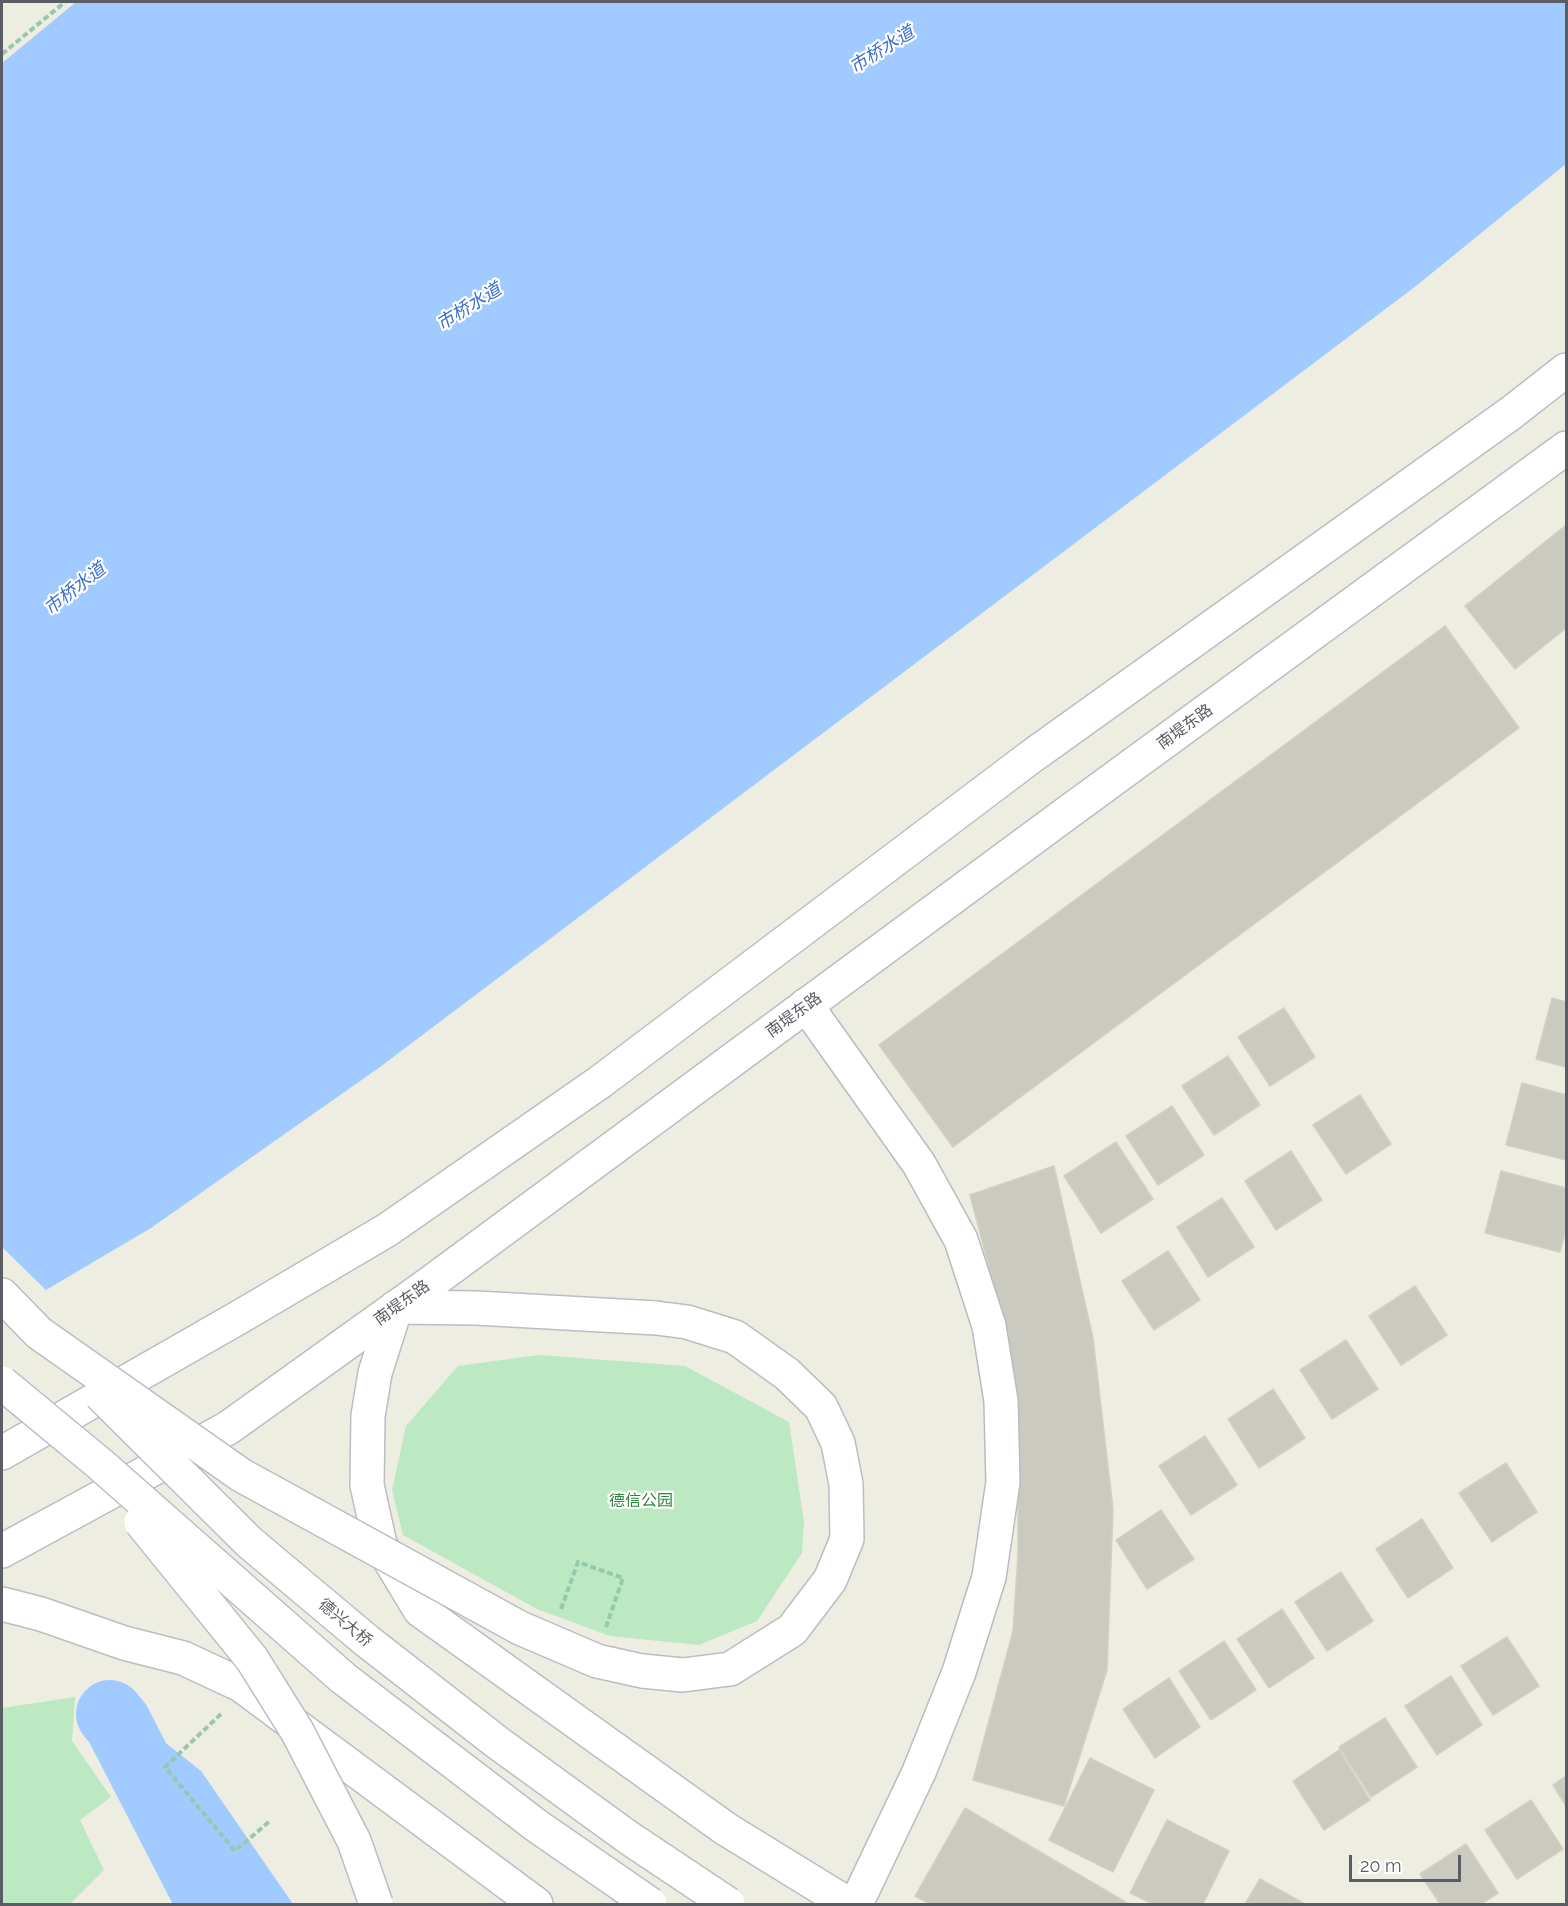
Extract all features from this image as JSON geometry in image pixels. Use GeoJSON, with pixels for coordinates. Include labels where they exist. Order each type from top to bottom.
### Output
{"type":"FeatureCollection","features":[{"type":"Feature","properties":{"kind":"main road"},"geometry":{"type":"LineString","coordinates":[[2,1453],[387,1230],[600,1082],[1032,756],[1511,413],[1566,370]]}},
{"type":"Feature","properties":{"kind":"main road","name":"南堤东路"},"geometry":{"type":"LineString","coordinates":[[2,1551],[228,1428],[1566,448]]}},
{"type":"Feature","properties":{"kind":"main road"},"geometry":{"type":"LineString","coordinates":[[806,1005],[919,1164],[961,1240],[989,1326],[1001,1401],[1003,1482],[989,1577],[959,1672],[923,1761],[856,1905]]}},
{"type":"Feature","properties":{"kind":"main road","name":"德兴大桥"},"geometry":{"type":"LineString","coordinates":[[2,1295],[249,1542],[367,1641],[545,1777],[728,1905]]}},
{"type":"Feature","properties":{"kind":"main road"},"geometry":{"type":"LineString","coordinates":[[39,1333],[241,1475],[520,1628],[597,1661],[642,1671],[683,1675],[730,1669],[792,1630],[830,1580],[847,1539],[846,1484],[838,1443],[821,1407],[787,1374],[735,1337],[687,1322],[656,1318],[476,1308],[396,1307],[375,1373],[368,1416],[367,1485],[380,1544],[420,1610],[726,1829],[849,1905]]}},
{"type":"Feature","properties":{"kind":"main road"},"geometry":{"type":"LineString","coordinates":[[2,1383],[149,1530],[252,1659],[297,1731],[354,1840],[376,1905]]}},
{"type":"Feature","properties":{"kind":"main road"},"geometry":{"type":"LineString","coordinates":[[2,1383],[100,1464],[343,1678],[537,1826],[650,1905]]}},
{"type":"Feature","properties":{"kind":"main road"},"geometry":{"type":"LineString","coordinates":[[2,1604],[41,1614],[124,1643],[183,1658],[241,1685],[536,1905]]}},
{"type":"Feature","properties":{"kind":"path"},"geometry":{"type":"LineString","coordinates":[[2,54],[65,2]]}},
{"type":"Feature","properties":{"kind":"path"},"geometry":{"type":"LineString","coordinates":[[559,1615],[578,1562],[623,1578],[603,1634]]}},
{"type":"Feature","properties":{"kind":"path"},"geometry":{"type":"LineString","coordinates":[[221,1713],[165,1767],[235,1851],[271,1820]]}},
{"type":"Feature","properties":{"kind":"green space","name":"德信公园"},"geometry":{"type":"Polygon","coordinates":[[[539,1355],[685,1366],[789,1422],[804,1522],[802,1553],[757,1621],[699,1645],[610,1636],[537,1609],[403,1535],[392,1490],[406,1426],[458,1366],[539,1355]]]}},
{"type":"Feature","properties":{"kind":"green space"},"geometry":{"type":"Polygon","coordinates":[[[75,1697],[72,1741],[111,1797],[80,1820],[104,1870],[70,1904],[2,1904],[2,1708],[75,1697]]]}},
{"type":"Feature","properties":{"kind":"water","name":"市桥水道"},"geometry":{"type":"Polygon","coordinates":[[[76,2],[1566,2],[1566,164],[1416,286],[380,1067],[151,1228],[2,1316],[2,63],[76,2]]]}},
{"type":"Feature","properties":{"kind":"water"},"geometry":{"type":"Polygon","coordinates":[[[118,1724],[162,1740],[201,1771],[293,1904],[184,1904],[177,1876],[107,1765],[118,1724]]]}},
{"type":"Feature","properties":{"kind":"pier"},"geometry":{"type":"Polygon","coordinates":[[[2,1247],[48,1292],[2,1319],[2,1247]]]}},
{"type":"Feature","properties":{"kind":"building"},"geometry":{"type":"Polygon","coordinates":[[[1566,525],[1566,628],[1515,669],[1465,606],[1566,525]]]}},
{"type":"Feature","properties":{"kind":"building"},"geometry":{"type":"Polygon","coordinates":[[[1445,626],[1519,728],[953,1147],[879,1045],[1445,626]]]}},
{"type":"Feature","properties":{"kind":"building"},"geometry":{"type":"Polygon","coordinates":[[[1552,998],[1566,1002],[1566,1067],[1536,1059],[1552,998]]]}},
{"type":"Feature","properties":{"kind":"building"},"geometry":{"type":"Polygon","coordinates":[[[1284,1008],[1315,1057],[1270,1086],[1238,1037],[1284,1008]]]}},
{"type":"Feature","properties":{"kind":"building"},"geometry":{"type":"Polygon","coordinates":[[[1228,1056],[1260,1105],[1214,1135],[1182,1086],[1228,1056]]]}},
{"type":"Feature","properties":{"kind":"building"},"geometry":{"type":"Polygon","coordinates":[[[1522,1083],[1566,1095],[1566,1160],[1506,1145],[1522,1083]]]}},
{"type":"Feature","properties":{"kind":"building"},"geometry":{"type":"Polygon","coordinates":[[[1360,1095],[1391,1144],[1346,1174],[1313,1125],[1360,1095]]]}},
{"type":"Feature","properties":{"kind":"building"},"geometry":{"type":"Polygon","coordinates":[[[1172,1106],[1204,1155],[1158,1185],[1126,1136],[1172,1106]]]}},
{"type":"Feature","properties":{"kind":"building"},"geometry":{"type":"Polygon","coordinates":[[[1116,1142],[1153,1199],[1101,1233],[1064,1176],[1116,1142]]]}},
{"type":"Feature","properties":{"kind":"building"},"geometry":{"type":"Polygon","coordinates":[[[1291,1151],[1322,1200],[1276,1230],[1245,1181],[1291,1151]]]}},
{"type":"Feature","properties":{"kind":"building"},"geometry":{"type":"Polygon","coordinates":[[[1054,1166],[1093,1338],[1113,1509],[1107,1670],[1064,1806],[973,1780],[1013,1631],[1018,1555],[1018,1456],[999,1305],[970,1195],[1054,1166]]]}},
{"type":"Feature","properties":{"kind":"building"},"geometry":{"type":"Polygon","coordinates":[[[1501,1171],[1566,1188],[1566,1229],[1560,1252],[1485,1233],[1501,1171]]]}},
{"type":"Feature","properties":{"kind":"building"},"geometry":{"type":"Polygon","coordinates":[[[1222,1198],[1254,1247],[1208,1277],[1177,1227],[1222,1198]]]}},
{"type":"Feature","properties":{"kind":"building"},"geometry":{"type":"Polygon","coordinates":[[[1168,1251],[1200,1300],[1154,1330],[1122,1281],[1168,1251]]]}},
{"type":"Feature","properties":{"kind":"building"},"geometry":{"type":"Polygon","coordinates":[[[1415,1286],[1447,1335],[1401,1365],[1369,1316],[1415,1286]]]}},
{"type":"Feature","properties":{"kind":"building"},"geometry":{"type":"Polygon","coordinates":[[[1346,1340],[1378,1389],[1332,1419],[1300,1370],[1346,1340]]]}},
{"type":"Feature","properties":{"kind":"building"},"geometry":{"type":"Polygon","coordinates":[[[1273,1389],[1305,1438],[1259,1468],[1228,1419],[1273,1389]]]}},
{"type":"Feature","properties":{"kind":"building"},"geometry":{"type":"Polygon","coordinates":[[[1205,1436],[1237,1485],[1191,1515],[1159,1466],[1205,1436]]]}},
{"type":"Feature","properties":{"kind":"building"},"geometry":{"type":"Polygon","coordinates":[[[1506,1463],[1537,1512],[1492,1542],[1459,1493],[1506,1463]]]}},
{"type":"Feature","properties":{"kind":"building"},"geometry":{"type":"Polygon","coordinates":[[[1161,1510],[1194,1559],[1147,1589],[1116,1540],[1161,1510]]]}},
{"type":"Feature","properties":{"kind":"building"},"geometry":{"type":"Polygon","coordinates":[[[1422,1519],[1453,1568],[1408,1598],[1376,1549],[1422,1519]]]}},
{"type":"Feature","properties":{"kind":"building"},"geometry":{"type":"Polygon","coordinates":[[[1341,1572],[1373,1621],[1327,1651],[1295,1602],[1341,1572]]]}},
{"type":"Feature","properties":{"kind":"building"},"geometry":{"type":"Polygon","coordinates":[[[1282,1609],[1314,1658],[1269,1688],[1237,1639],[1282,1609]]]}},
{"type":"Feature","properties":{"kind":"building"},"geometry":{"type":"Polygon","coordinates":[[[1507,1637],[1539,1686],[1493,1715],[1461,1666],[1507,1637]]]}},
{"type":"Feature","properties":{"kind":"building"},"geometry":{"type":"Polygon","coordinates":[[[1224,1641],[1256,1690],[1211,1720],[1179,1671],[1224,1641]]]}},
{"type":"Feature","properties":{"kind":"building"},"geometry":{"type":"Polygon","coordinates":[[[1451,1676],[1482,1725],[1437,1755],[1405,1706],[1451,1676]]]}},
{"type":"Feature","properties":{"kind":"building"},"geometry":{"type":"Polygon","coordinates":[[[1169,1678],[1200,1727],[1155,1758],[1123,1709],[1169,1678]]]}},
{"type":"Feature","properties":{"kind":"building"},"geometry":{"type":"Polygon","coordinates":[[[1385,1718],[1417,1767],[1371,1797],[1339,1747],[1385,1718]]]}},
{"type":"Feature","properties":{"kind":"building"},"geometry":{"type":"Polygon","coordinates":[[[1339,1750],[1370,1800],[1324,1830],[1293,1781],[1339,1750]]]}},
{"type":"Feature","properties":{"kind":"building"},"geometry":{"type":"Polygon","coordinates":[[[1090,1758],[1154,1790],[1113,1872],[1049,1840],[1090,1758]]]}},
{"type":"Feature","properties":{"kind":"building"},"geometry":{"type":"Polygon","coordinates":[[[1566,1776],[1566,1806],[1553,1785],[1566,1776]]]}},
{"type":"Feature","properties":{"kind":"building"},"geometry":{"type":"Polygon","coordinates":[[[1531,1800],[1563,1849],[1517,1879],[1485,1830],[1531,1800]]]}},
{"type":"Feature","properties":{"kind":"building"},"geometry":{"type":"Polygon","coordinates":[[[965,1808],[1129,1904],[930,1904],[915,1896],[965,1808]]]}},
{"type":"Feature","properties":{"kind":"building"},"geometry":{"type":"Polygon","coordinates":[[[1167,1820],[1229,1851],[1203,1904],[1153,1904],[1130,1893],[1167,1820]]]}},
{"type":"Feature","properties":{"kind":"building"},"geometry":{"type":"Polygon","coordinates":[[[1466,1844],[1498,1893],[1481,1904],[1440,1904],[1420,1874],[1466,1844]]]}},
{"type":"Feature","properties":{"kind":"building"},"geometry":{"type":"Polygon","coordinates":[[[1260,1879],[1305,1904],[1245,1904],[1260,1879]]]}},
{"type":"Feature","properties":{"kind":"waterway"},"geometry":{"type":"LineString","coordinates":[[110,1714],[118,1724],[211,1904]]}}]}
